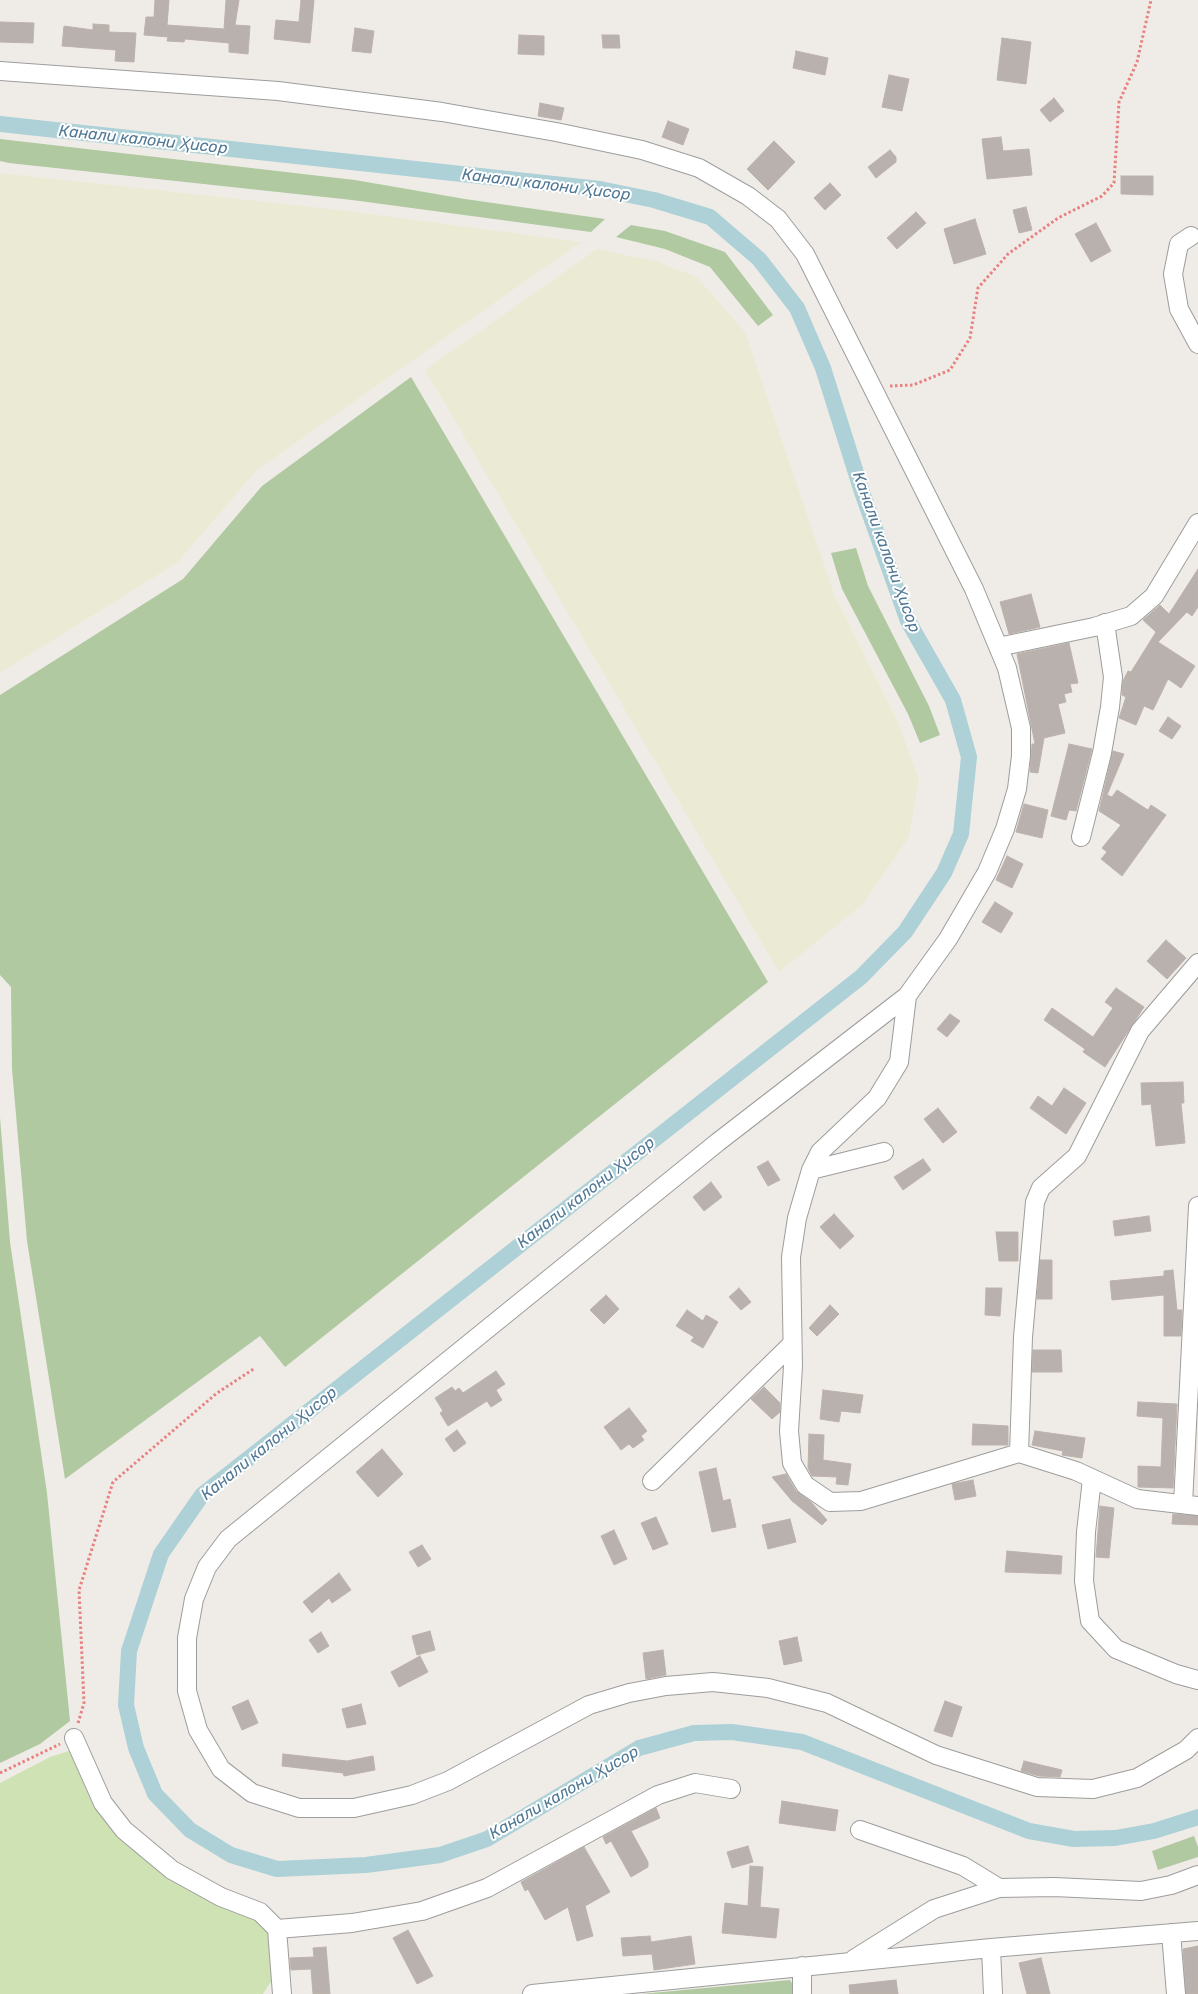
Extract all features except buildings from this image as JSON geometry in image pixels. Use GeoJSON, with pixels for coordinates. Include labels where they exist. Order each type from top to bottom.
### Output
{"type":"FeatureCollection","features":[{"type":"Feature","properties":{"kind":"street"},"geometry":{"type":"LineString","coordinates":[[0,71],[278,91],[442,112],[556,132],[642,150],[699,168],[748,196],[778,219],[805,254],[974,589],[1007,668],[1021,728],[1021,756],[1017,788],[1005,829],[987,872],[948,939],[907,996],[718,1142],[228,1539],[208,1567],[194,1599],[187,1638],[187,1691],[198,1730],[221,1769],[252,1793],[299,1808],[354,1808],[412,1795],[448,1781],[589,1705],[629,1693],[666,1686],[713,1682],[768,1688],[827,1703],[936,1755],[1037,1788],[1093,1788],[1137,1778],[1186,1750],[1198,1738]]}},
{"type":"Feature","properties":{"kind":"street"},"geometry":{"type":"LineString","coordinates":[[1191,236],[1179,244],[1172,274],[1179,309],[1198,344]]}},
{"type":"Feature","properties":{"kind":"street"},"geometry":{"type":"LineString","coordinates":[[998,647],[1130,616],[1154,596],[1198,522]]}},
{"type":"Feature","properties":{"kind":"street"},"geometry":{"type":"LineString","coordinates":[[1081,837],[1102,753],[1110,708],[1113,677],[1105,623]]}},
{"type":"Feature","properties":{"kind":"street"},"geometry":{"type":"LineString","coordinates":[[1020,1453],[1022,1336],[1035,1202],[1041,1188],[1077,1156],[1140,1031],[1198,963]]}},
{"type":"Feature","properties":{"kind":"street"},"geometry":{"type":"LineString","coordinates":[[907,996],[899,1062],[877,1098],[820,1152],[811,1170],[797,1218],[791,1257],[792,1344],[789,1431],[792,1463],[805,1485],[830,1502],[861,1501],[1020,1453],[1092,1479],[1137,1499],[1191,1505],[1198,1206]]}},
{"type":"Feature","properties":{"kind":"street"},"geometry":{"type":"LineString","coordinates":[[811,1170],[884,1152]]}},
{"type":"Feature","properties":{"kind":"street"},"geometry":{"type":"LineString","coordinates":[[652,1481],[792,1344]]}},
{"type":"Feature","properties":{"kind":"street"},"geometry":{"type":"LineString","coordinates":[[1092,1479],[1086,1532],[1084,1581],[1090,1621],[1116,1649],[1176,1674],[1198,1680]]}},
{"type":"Feature","properties":{"kind":"street"},"geometry":{"type":"LineString","coordinates":[[74,1738],[103,1803],[124,1830],[172,1870],[221,1897],[260,1912],[277,1929],[282,1994]]}},
{"type":"Feature","properties":{"kind":"street"},"geometry":{"type":"LineString","coordinates":[[277,1929],[352,1922],[422,1911],[487,1888],[658,1795],[694,1783],[730,1789]]}},
{"type":"Feature","properties":{"kind":"street"},"geometry":{"type":"LineString","coordinates":[[860,1830],[963,1866],[999,1888]]}},
{"type":"Feature","properties":{"kind":"street"},"geometry":{"type":"LineString","coordinates":[[850,1962],[934,1909],[999,1888],[1054,1887],[1141,1891],[1171,1885],[1198,1875]]}},
{"type":"Feature","properties":{"kind":"street"},"geometry":{"type":"LineString","coordinates":[[532,1994],[802,1966],[1198,1930]]}},
{"type":"Feature","properties":{"kind":"street"},"geometry":{"type":"LineString","coordinates":[[1171,1933],[1176,1994]]}},
{"type":"Feature","properties":{"kind":"street"},"geometry":{"type":"LineString","coordinates":[[991,1948],[993,1994]]}},
{"type":"Feature","properties":{"kind":"street"},"geometry":{"type":"LineString","coordinates":[[802,1966],[802,1994]]}},
{"type":"Feature","properties":{"kind":"path"},"geometry":{"type":"LineString","coordinates":[[872,387],[913,385],[950,370],[970,338],[978,288],[1008,254],[1058,218],[1102,196],[1114,183],[1119,102],[1137,62],[1151,0]]}},
{"type":"Feature","properties":{"kind":"path"},"geometry":{"type":"LineString","coordinates":[[0,1773],[74,1738],[84,1703],[79,1590],[113,1482],[218,1393],[255,1368]]}},
{"type":"Feature","properties":{"kind":"green space"},"geometry":{"type":"Polygon","coordinates":[[[0,139],[355,180],[465,199],[605,219],[591,232],[352,200],[9,163],[0,161],[0,139]]]}},
{"type":"Feature","properties":{"kind":"green space"},"geometry":{"type":"Polygon","coordinates":[[[0,173],[340,210],[581,242],[257,470],[177,563],[0,673],[0,173]]]}},
{"type":"Feature","properties":{"kind":"green space"},"geometry":{"type":"Polygon","coordinates":[[[631,225],[665,231],[725,252],[773,315],[758,326],[710,267],[665,249],[616,237],[631,225]]]}},
{"type":"Feature","properties":{"kind":"green space"},"geometry":{"type":"Polygon","coordinates":[[[597,249],[655,261],[697,277],[745,332],[834,594],[898,722],[919,780],[909,837],[863,904],[779,972],[425,370],[597,249]]]}},
{"type":"Feature","properties":{"kind":"green space"},"geometry":{"type":"Polygon","coordinates":[[[411,377],[768,982],[285,1367],[260,1336],[65,1479],[27,1241],[12,1069],[11,987],[0,975],[0,695],[183,579],[262,486],[411,377]]]}},
{"type":"Feature","properties":{"kind":"green space"},"geometry":{"type":"Polygon","coordinates":[[[856,548],[868,586],[929,706],[940,735],[920,743],[908,714],[842,589],[831,553],[856,548]]]}},
{"type":"Feature","properties":{"kind":"green space"},"geometry":{"type":"Polygon","coordinates":[[[0,1117],[10,1242],[47,1493],[70,1721],[40,1744],[0,1763],[0,1117]]]}},
{"type":"Feature","properties":{"kind":"green space"},"geometry":{"type":"Polygon","coordinates":[[[72,1750],[95,1808],[118,1835],[218,1904],[257,1920],[269,1933],[274,1977],[263,1994],[0,1994],[0,1783],[50,1757],[72,1750]]]}},
{"type":"Feature","properties":{"kind":"green space"},"geometry":{"type":"Polygon","coordinates":[[[1194,1836],[1198,1847],[1198,1857],[1158,1870],[1152,1851],[1194,1836]]]}},
{"type":"Feature","properties":{"kind":"green space"},"geometry":{"type":"Polygon","coordinates":[[[790,1980],[795,1988],[795,1994],[641,1994],[790,1980]]]}},
{"type":"Feature","properties":{"kind":"waterway","name":"Канали калони Ҳисор"},"geometry":{"type":"LineString","coordinates":[[0,124],[600,189],[654,200],[710,217],[759,259],[797,308],[823,368],[862,492],[908,621],[953,700],[969,757],[961,834],[944,873],[905,932],[861,977],[202,1495],[161,1554],[129,1651],[126,1705],[136,1748],[155,1794],[190,1830],[231,1855],[277,1869],[366,1865],[440,1855],[487,1839],[639,1748],[694,1733],[732,1732],[802,1742],[1029,1831],[1074,1839],[1115,1838],[1154,1831],[1198,1817]]}}]}
